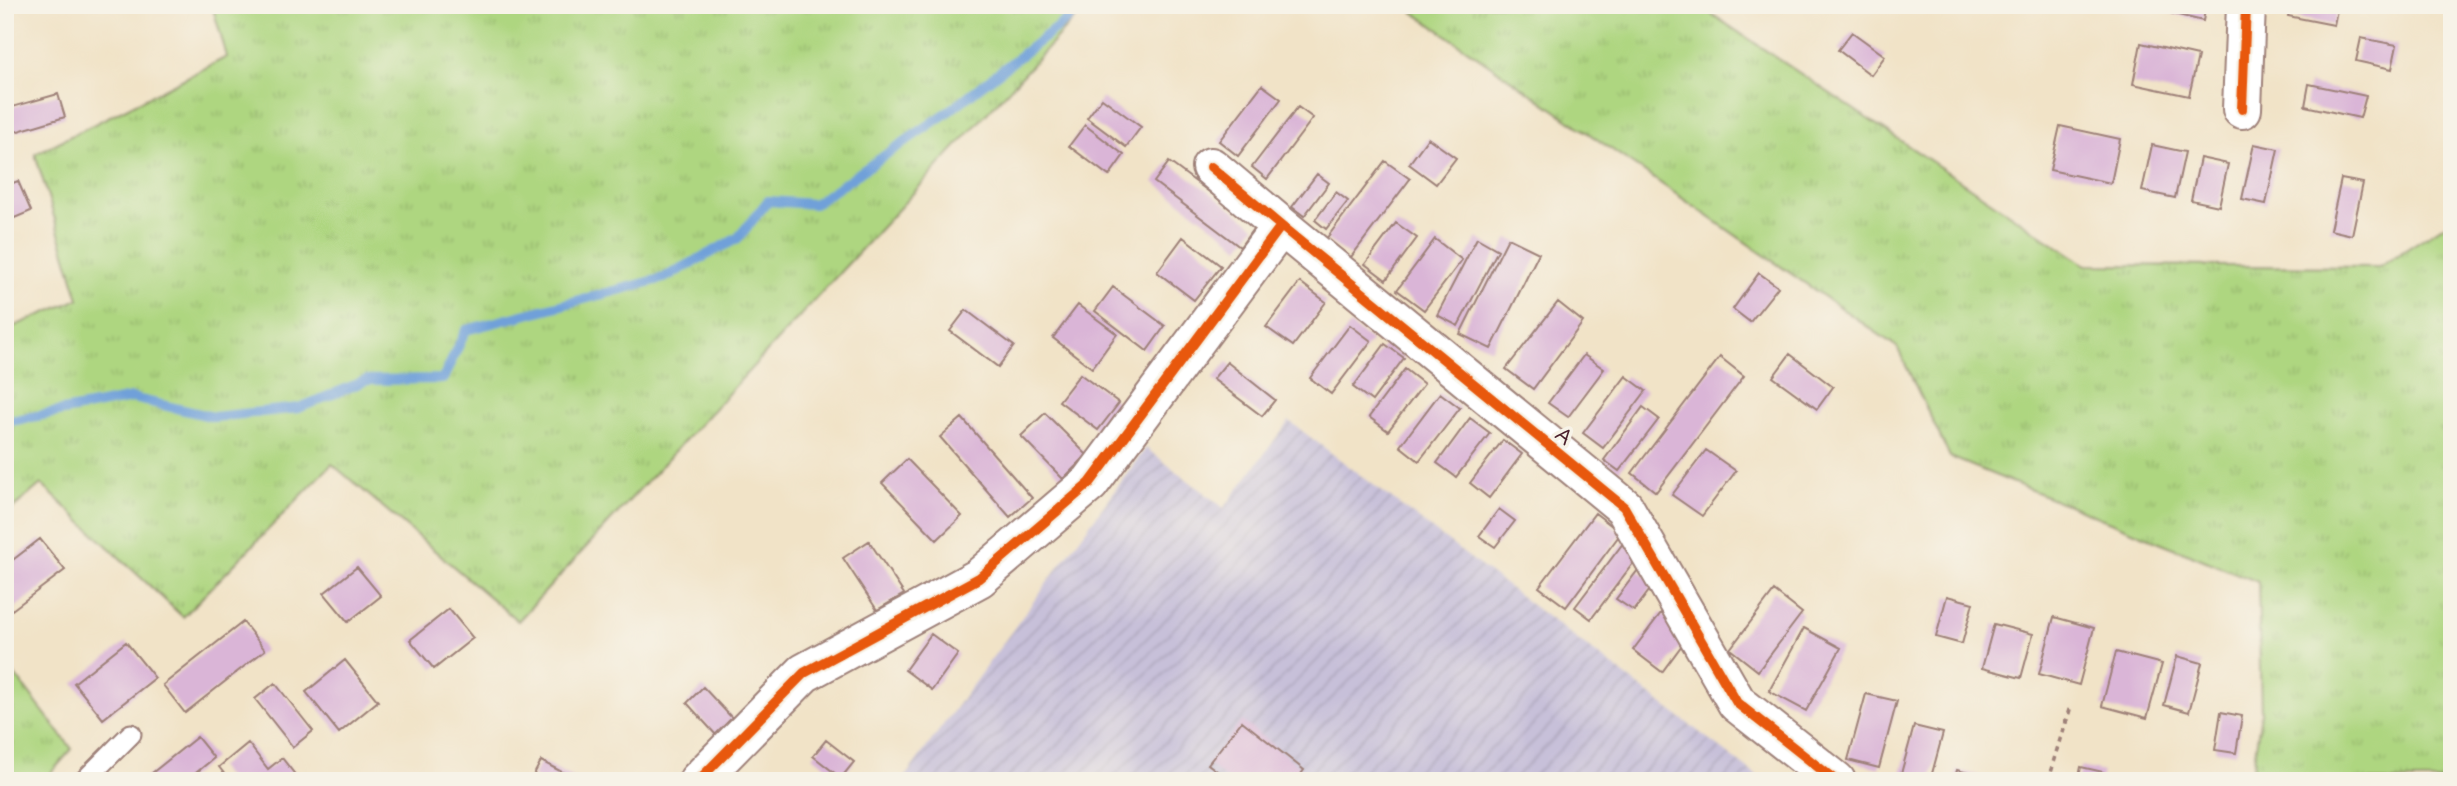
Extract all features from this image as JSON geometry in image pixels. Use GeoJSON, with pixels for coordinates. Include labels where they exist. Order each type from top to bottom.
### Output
{"type":"FeatureCollection","features":[{"type":"Feature","properties":{"kind":"street"},"geometry":{"type":"LineString","coordinates":[[2242,109],[2246,5]]}},
{"type":"Feature","properties":{"kind":"street","name":"A"},"geometry":{"type":"LineString","coordinates":[[1211,167],[1624,507],[1737,704],[1836,781]]}},
{"type":"Feature","properties":{"kind":"street"},"geometry":{"type":"LineString","coordinates":[[698,781],[804,673],[979,578],[1090,483],[1281,226]]}},
{"type":"Feature","properties":{"kind":"lane"},"geometry":{"type":"LineString","coordinates":[[84,781],[131,734]]}},
{"type":"Feature","properties":{"kind":"path"},"geometry":{"type":"LineString","coordinates":[[2048,781],[2070,708]]}},
{"type":"Feature","properties":{"kind":"shaded area"},"geometry":{"type":"Polygon","coordinates":[[[1289,421],[1764,781],[902,781],[1146,448],[1224,508],[1289,421]]]}},
{"type":"Feature","properties":{"kind":"green space"},"geometry":{"type":"Polygon","coordinates":[[[212,5],[1087,5],[518,621],[332,464],[183,617],[41,484],[5,515],[5,330],[79,299],[35,154],[227,57],[212,5]]]}},
{"type":"Feature","properties":{"kind":"green space"},"geometry":{"type":"Polygon","coordinates":[[[1403,5],[1698,5],[2086,265],[2379,267],[2452,220],[2452,781],[2251,781],[2261,713],[2258,582],[1950,457],[1897,347],[1403,5]]]}},
{"type":"Feature","properties":{"kind":"green space"},"geometry":{"type":"Polygon","coordinates":[[[5,662],[72,749],[44,781],[5,781],[5,662]]]}},
{"type":"Feature","properties":{"kind":"building"},"geometry":{"type":"Polygon","coordinates":[[[2137,5],[2206,5],[2203,21],[2137,5]]]}},
{"type":"Feature","properties":{"kind":"building"},"geometry":{"type":"Polygon","coordinates":[[[2290,5],[2338,5],[2334,25],[2288,16],[2290,5]]]}},
{"type":"Feature","properties":{"kind":"building"},"geometry":{"type":"Polygon","coordinates":[[[1852,32],[1885,56],[1871,75],[1838,50],[1852,32]]]}},
{"type":"Feature","properties":{"kind":"building"},"geometry":{"type":"Polygon","coordinates":[[[2361,38],[2397,45],[2392,69],[2356,61],[2361,38]]]}},
{"type":"Feature","properties":{"kind":"building"},"geometry":{"type":"Polygon","coordinates":[[[2141,43],[2198,56],[2189,96],[2133,84],[2141,43]]]}},
{"type":"Feature","properties":{"kind":"building"},"geometry":{"type":"Polygon","coordinates":[[[2309,84],[2366,96],[2360,118],[2305,106],[2309,84]]]}},
{"type":"Feature","properties":{"kind":"building"},"geometry":{"type":"Polygon","coordinates":[[[1262,85],[1281,99],[1238,156],[1219,141],[1262,85]]]}},
{"type":"Feature","properties":{"kind":"building"},"geometry":{"type":"Polygon","coordinates":[[[58,94],[65,117],[5,135],[5,109],[58,94]]]}},
{"type":"Feature","properties":{"kind":"building"},"geometry":{"type":"Polygon","coordinates":[[[1102,98],[1141,127],[1126,147],[1087,118],[1102,98]]]}},
{"type":"Feature","properties":{"kind":"building"},"geometry":{"type":"Polygon","coordinates":[[[1298,107],[1313,118],[1267,179],[1252,167],[1298,107]]]}},
{"type":"Feature","properties":{"kind":"building"},"geometry":{"type":"Polygon","coordinates":[[[1085,125],[1124,155],[1109,176],[1069,146],[1085,125]]]}},
{"type":"Feature","properties":{"kind":"building"},"geometry":{"type":"Polygon","coordinates":[[[2060,126],[2120,139],[2111,183],[2050,170],[2060,126]]]}},
{"type":"Feature","properties":{"kind":"building"},"geometry":{"type":"Polygon","coordinates":[[[1428,138],[1456,158],[1436,184],[1409,164],[1428,138]]]}},
{"type":"Feature","properties":{"kind":"building"},"geometry":{"type":"Polygon","coordinates":[[[2254,144],[2278,149],[2266,204],[2242,199],[2254,144]]]}},
{"type":"Feature","properties":{"kind":"building"},"geometry":{"type":"Polygon","coordinates":[[[2152,145],[2185,152],[2175,198],[2142,191],[2152,145]]]}},
{"type":"Feature","properties":{"kind":"building"},"geometry":{"type":"Polygon","coordinates":[[[2200,158],[2228,164],[2219,206],[2191,200],[2200,158]]]}},
{"type":"Feature","properties":{"kind":"building"},"geometry":{"type":"Polygon","coordinates":[[[1385,161],[1410,179],[1351,257],[1326,239],[1385,161]]]}},
{"type":"Feature","properties":{"kind":"building"},"geometry":{"type":"Polygon","coordinates":[[[1169,162],[1255,226],[1240,247],[1154,182],[1169,162]]]}},
{"type":"Feature","properties":{"kind":"building"},"geometry":{"type":"Polygon","coordinates":[[[1317,174],[1329,183],[1304,216],[1292,207],[1317,174]]]}},
{"type":"Feature","properties":{"kind":"building"},"geometry":{"type":"Polygon","coordinates":[[[2341,179],[2363,183],[2352,235],[2330,230],[2341,179]]]}},
{"type":"Feature","properties":{"kind":"building"},"geometry":{"type":"Polygon","coordinates":[[[18,181],[31,211],[5,222],[5,186],[18,181]]]}},
{"type":"Feature","properties":{"kind":"building"},"geometry":{"type":"Polygon","coordinates":[[[1336,192],[1348,201],[1326,229],[1315,220],[1336,192]]]}},
{"type":"Feature","properties":{"kind":"building"},"geometry":{"type":"Polygon","coordinates":[[[1396,223],[1417,238],[1386,280],[1365,264],[1396,223]]]}},
{"type":"Feature","properties":{"kind":"building"},"geometry":{"type":"Polygon","coordinates":[[[1183,237],[1221,266],[1194,300],[1157,272],[1183,237]]]}},
{"type":"Feature","properties":{"kind":"building"},"geometry":{"type":"Polygon","coordinates":[[[1477,238],[1498,250],[1458,326],[1437,315],[1477,238]]]}},
{"type":"Feature","properties":{"kind":"building"},"geometry":{"type":"Polygon","coordinates":[[[1508,238],[1539,253],[1491,349],[1460,334],[1508,238]]]}},
{"type":"Feature","properties":{"kind":"building"},"geometry":{"type":"Polygon","coordinates":[[[1435,239],[1462,260],[1424,310],[1397,290],[1435,239]]]}},
{"type":"Feature","properties":{"kind":"building"},"geometry":{"type":"Polygon","coordinates":[[[1759,273],[1778,287],[1750,322],[1733,309],[1759,273]]]}},
{"type":"Feature","properties":{"kind":"building"},"geometry":{"type":"Polygon","coordinates":[[[1300,282],[1326,302],[1293,346],[1266,327],[1300,282]]]}},
{"type":"Feature","properties":{"kind":"building"},"geometry":{"type":"Polygon","coordinates":[[[1113,287],[1165,326],[1147,351],[1095,311],[1113,287]]]}},
{"type":"Feature","properties":{"kind":"building"},"geometry":{"type":"Polygon","coordinates":[[[1558,302],[1583,322],[1533,389],[1506,369],[1558,302]]]}},
{"type":"Feature","properties":{"kind":"building"},"geometry":{"type":"Polygon","coordinates":[[[1078,305],[1117,334],[1092,368],[1053,338],[1078,305]]]}},
{"type":"Feature","properties":{"kind":"building"},"geometry":{"type":"Polygon","coordinates":[[[966,310],[1014,346],[998,367],[950,331],[966,310]]]}},
{"type":"Feature","properties":{"kind":"building"},"geometry":{"type":"Polygon","coordinates":[[[1350,325],[1371,341],[1331,394],[1310,378],[1350,325]]]}},
{"type":"Feature","properties":{"kind":"building"},"geometry":{"type":"Polygon","coordinates":[[[1385,344],[1404,358],[1372,401],[1353,387],[1385,344]]]}},
{"type":"Feature","properties":{"kind":"building"},"geometry":{"type":"Polygon","coordinates":[[[1790,354],[1833,387],[1817,409],[1773,377],[1790,354]]]}},
{"type":"Feature","properties":{"kind":"building"},"geometry":{"type":"Polygon","coordinates":[[[1584,355],[1604,369],[1568,417],[1548,403],[1584,355]]]}},
{"type":"Feature","properties":{"kind":"building"},"geometry":{"type":"Polygon","coordinates":[[[1720,357],[1744,376],[1656,492],[1632,473],[1720,357]]]}},
{"type":"Feature","properties":{"kind":"building"},"geometry":{"type":"Polygon","coordinates":[[[1227,362],[1275,400],[1262,416],[1213,379],[1227,362]]]}},
{"type":"Feature","properties":{"kind":"building"},"geometry":{"type":"Polygon","coordinates":[[[1405,369],[1424,384],[1388,431],[1369,417],[1405,369]]]}},
{"type":"Feature","properties":{"kind":"building"},"geometry":{"type":"Polygon","coordinates":[[[1080,374],[1119,403],[1098,430],[1059,401],[1080,374]]]}},
{"type":"Feature","properties":{"kind":"building"},"geometry":{"type":"Polygon","coordinates":[[[1626,376],[1646,391],[1603,448],[1583,433],[1626,376]]]}},
{"type":"Feature","properties":{"kind":"building"},"geometry":{"type":"Polygon","coordinates":[[[1440,393],[1460,408],[1419,461],[1400,446],[1440,393]]]}},
{"type":"Feature","properties":{"kind":"building"},"geometry":{"type":"Polygon","coordinates":[[[1643,407],[1659,419],[1619,471],[1604,460],[1643,407]]]}},
{"type":"Feature","properties":{"kind":"building"},"geometry":{"type":"Polygon","coordinates":[[[1045,413],[1087,455],[1063,479],[1021,436],[1045,413]]]}},
{"type":"Feature","properties":{"kind":"building"},"geometry":{"type":"Polygon","coordinates":[[[962,418],[1032,498],[1010,517],[940,437],[962,418]]]}},
{"type":"Feature","properties":{"kind":"building"},"geometry":{"type":"Polygon","coordinates":[[[1470,418],[1490,433],[1456,477],[1437,463],[1470,418]]]}},
{"type":"Feature","properties":{"kind":"building"},"geometry":{"type":"Polygon","coordinates":[[[1503,440],[1522,454],[1489,498],[1470,483],[1503,440]]]}},
{"type":"Feature","properties":{"kind":"building"},"geometry":{"type":"Polygon","coordinates":[[[1706,450],[1736,471],[1702,516],[1672,495],[1706,450]]]}},
{"type":"Feature","properties":{"kind":"building"},"geometry":{"type":"Polygon","coordinates":[[[907,459],[962,516],[937,540],[882,483],[907,459]]]}},
{"type":"Feature","properties":{"kind":"building"},"geometry":{"type":"Polygon","coordinates":[[[1499,509],[1515,521],[1495,547],[1479,536],[1499,509]]]}},
{"type":"Feature","properties":{"kind":"building"},"geometry":{"type":"Polygon","coordinates":[[[1595,513],[1621,533],[1566,607],[1539,587],[1595,513]]]}},
{"type":"Feature","properties":{"kind":"building"},"geometry":{"type":"Polygon","coordinates":[[[40,539],[65,570],[12,610],[5,602],[5,566],[40,539]]]}},
{"type":"Feature","properties":{"kind":"building"},"geometry":{"type":"Polygon","coordinates":[[[869,541],[904,594],[877,610],[843,558],[869,541]]]}},
{"type":"Feature","properties":{"kind":"building"},"geometry":{"type":"Polygon","coordinates":[[[1624,542],[1640,554],[1591,619],[1575,607],[1624,542]]]}},
{"type":"Feature","properties":{"kind":"building"},"geometry":{"type":"Polygon","coordinates":[[[357,567],[381,596],[348,622],[324,593],[357,567]]]}},
{"type":"Feature","properties":{"kind":"building"},"geometry":{"type":"Polygon","coordinates":[[[1638,570],[1655,583],[1634,611],[1616,599],[1638,570]]]}},
{"type":"Feature","properties":{"kind":"building"},"geometry":{"type":"Polygon","coordinates":[[[1774,591],[1802,613],[1758,671],[1730,649],[1774,591]]]}},
{"type":"Feature","properties":{"kind":"building"},"geometry":{"type":"Polygon","coordinates":[[[1947,596],[1973,603],[1962,644],[1936,637],[1947,596]]]}},
{"type":"Feature","properties":{"kind":"building"},"geometry":{"type":"Polygon","coordinates":[[[449,609],[473,638],[434,669],[410,640],[449,609]]]}},
{"type":"Feature","properties":{"kind":"building"},"geometry":{"type":"Polygon","coordinates":[[[1661,613],[1690,634],[1662,672],[1633,650],[1661,613]]]}},
{"type":"Feature","properties":{"kind":"building"},"geometry":{"type":"Polygon","coordinates":[[[2054,617],[2094,628],[2079,685],[2039,674],[2054,617]]]}},
{"type":"Feature","properties":{"kind":"building"},"geometry":{"type":"Polygon","coordinates":[[[243,622],[265,650],[185,713],[163,685],[243,622]]]}},
{"type":"Feature","properties":{"kind":"building"},"geometry":{"type":"Polygon","coordinates":[[[1994,624],[2033,634],[2021,678],[1982,668],[1994,624]]]}},
{"type":"Feature","properties":{"kind":"building"},"geometry":{"type":"Polygon","coordinates":[[[1804,628],[1841,648],[1806,711],[1769,691],[1804,628]]]}},
{"type":"Feature","properties":{"kind":"building"},"geometry":{"type":"Polygon","coordinates":[[[931,634],[958,654],[932,690],[905,670],[931,634]]]}},
{"type":"Feature","properties":{"kind":"building"},"geometry":{"type":"Polygon","coordinates":[[[126,642],[155,678],[103,719],[74,683],[126,642]]]}},
{"type":"Feature","properties":{"kind":"building"},"geometry":{"type":"Polygon","coordinates":[[[2116,652],[2162,664],[2147,718],[2102,706],[2116,652]]]}},
{"type":"Feature","properties":{"kind":"building"},"geometry":{"type":"Polygon","coordinates":[[[2177,656],[2202,663],[2189,712],[2164,705],[2177,656]]]}},
{"type":"Feature","properties":{"kind":"building"},"geometry":{"type":"Polygon","coordinates":[[[345,660],[378,701],[339,733],[306,692],[345,660]]]}},
{"type":"Feature","properties":{"kind":"building"},"geometry":{"type":"Polygon","coordinates":[[[275,683],[313,731],[293,747],[255,699],[275,683]]]}},
{"type":"Feature","properties":{"kind":"building"},"geometry":{"type":"Polygon","coordinates":[[[703,687],[733,719],[716,735],[687,703],[703,687]]]}},
{"type":"Feature","properties":{"kind":"building"},"geometry":{"type":"Polygon","coordinates":[[[1866,694],[1897,701],[1879,768],[1848,760],[1866,694]]]}},
{"type":"Feature","properties":{"kind":"building"},"geometry":{"type":"Polygon","coordinates":[[[2221,712],[2242,716],[2236,753],[2215,750],[2221,712]]]}},
{"type":"Feature","properties":{"kind":"building"},"geometry":{"type":"Polygon","coordinates":[[[1242,721],[1304,770],[1296,781],[1230,781],[1208,764],[1242,721]]]}},
{"type":"Feature","properties":{"kind":"building"},"geometry":{"type":"Polygon","coordinates":[[[1914,726],[1943,733],[1930,781],[1899,781],[1914,726]]]}},
{"type":"Feature","properties":{"kind":"building"},"geometry":{"type":"Polygon","coordinates":[[[197,737],[214,758],[186,781],[142,781],[197,737]]]}},
{"type":"Feature","properties":{"kind":"building"},"geometry":{"type":"Polygon","coordinates":[[[826,740],[854,762],[841,778],[813,756],[826,740]]]}},
{"type":"Feature","properties":{"kind":"building"},"geometry":{"type":"Polygon","coordinates":[[[248,743],[268,769],[282,758],[300,781],[230,781],[219,767],[248,743]]]}},
{"type":"Feature","properties":{"kind":"building"},"geometry":{"type":"Polygon","coordinates":[[[541,761],[579,781],[542,781],[533,776],[541,761]]]}},
{"type":"Feature","properties":{"kind":"building"},"geometry":{"type":"Polygon","coordinates":[[[2081,767],[2103,772],[2100,781],[2078,781],[2081,767]]]}},
{"type":"Feature","properties":{"kind":"building"},"geometry":{"type":"Polygon","coordinates":[[[1957,770],[1995,780],[1995,781],[1954,781],[1957,770]]]}},
{"type":"Feature","properties":{"kind":"waterway"},"geometry":{"type":"LineString","coordinates":[[5,422],[132,398],[214,417],[299,408],[367,380],[443,379],[466,330],[664,278],[738,238],[768,201],[814,204],[945,114],[1069,18],[1070,5]]}},
{"type":"Feature","properties":{"kind":"cycle path"},"geometry":{"type":"LineString","coordinates":[[2242,109],[2246,5]]}},
{"type":"Feature","properties":{"kind":"cycle path"},"geometry":{"type":"LineString","coordinates":[[1211,167],[1624,507],[1737,703],[1836,781]]}},
{"type":"Feature","properties":{"kind":"cycle path"},"geometry":{"type":"LineString","coordinates":[[698,781],[804,673],[979,578],[1090,483],[1281,226]]}}]}
